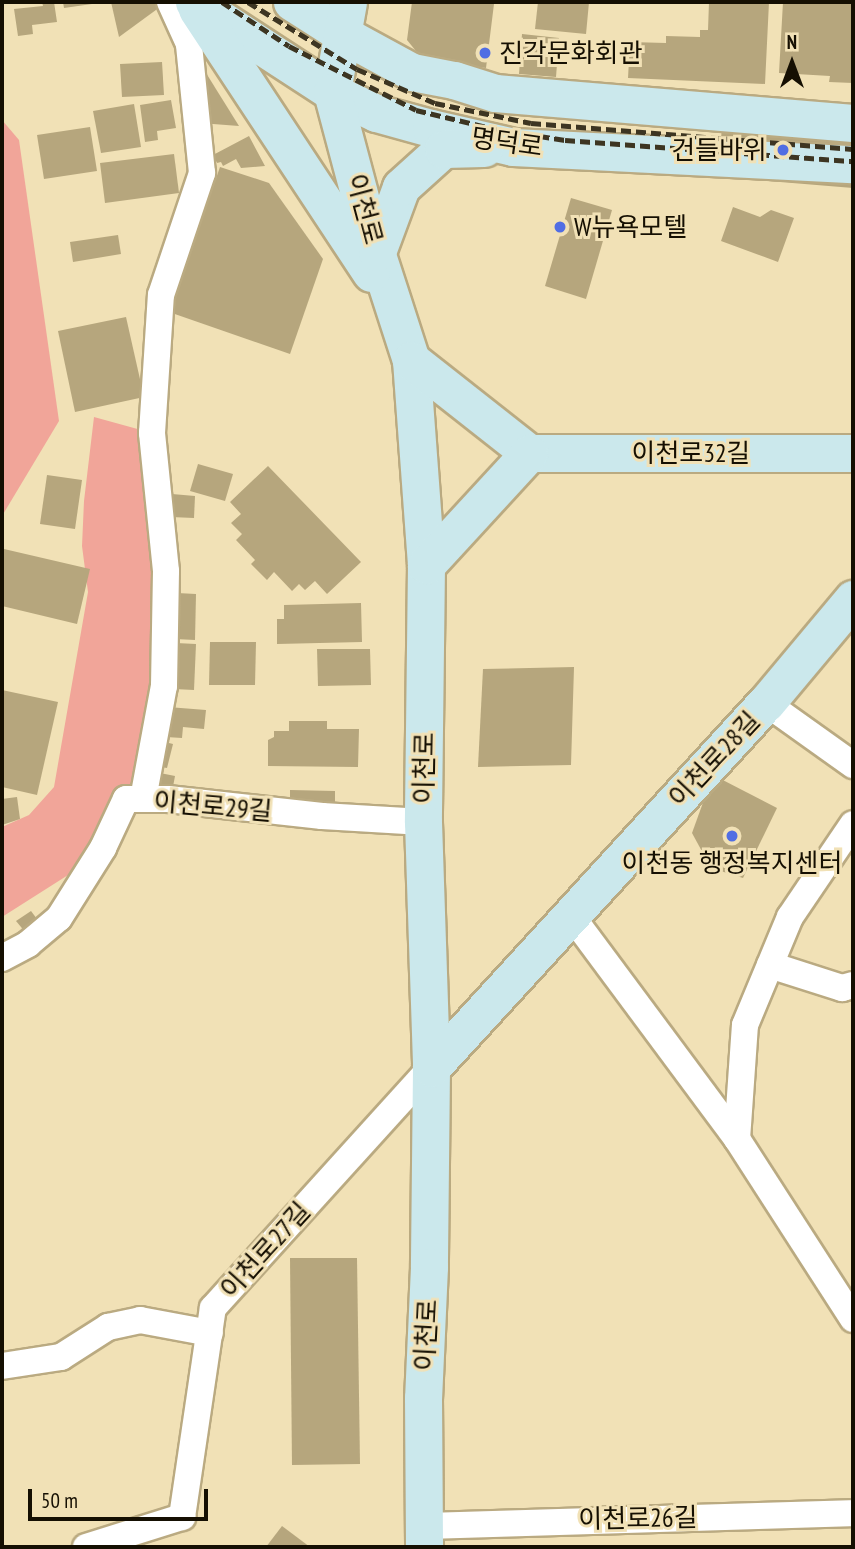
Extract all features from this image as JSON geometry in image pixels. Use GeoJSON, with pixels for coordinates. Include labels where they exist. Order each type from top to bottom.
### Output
{"type":"FeatureCollection","features":[{"type":"Feature","properties":{"kind":"main road","name":"명덕로"},"geometry":{"type":"LineString","coordinates":[[194,2],[332,92],[376,113],[513,147],[853,164]]}},
{"type":"Feature","properties":{"kind":"main road"},"geometry":{"type":"LineString","coordinates":[[194,2],[396,309]]}},
{"type":"Feature","properties":{"kind":"main road","name":"명덕로"},"geometry":{"type":"LineString","coordinates":[[292,2],[345,18],[412,72],[454,80],[495,93],[853,123]]}},
{"type":"Feature","properties":{"kind":"main road","name":"이천로"},"geometry":{"type":"LineString","coordinates":[[345,18],[332,92],[411,360],[426,565],[423,822],[431,1068],[429,1267],[424,1351],[424,1536]]}},
{"type":"Feature","properties":{"kind":"main road"},"geometry":{"type":"LineString","coordinates":[[377,252],[401,187],[443,149],[513,147]]}},
{"type":"Feature","properties":{"kind":"main road"},"geometry":{"type":"LineString","coordinates":[[411,360],[530,453],[426,565]]}},
{"type":"Feature","properties":{"kind":"main road","name":"이천로32길"},"geometry":{"type":"LineString","coordinates":[[530,453],[853,453]]}},
{"type":"Feature","properties":{"kind":"main road","name":"이천로28길"},"geometry":{"type":"LineString","coordinates":[[431,1068],[766,704],[853,599]]}},
{"type":"Feature","properties":{"kind":"street"},"geometry":{"type":"LineString","coordinates":[[143,799],[164,686],[166,571],[152,433],[161,295],[202,173],[189,44],[170,2]]}},
{"type":"Feature","properties":{"kind":"street"},"geometry":{"type":"LineString","coordinates":[[766,704],[853,765]]}},
{"type":"Feature","properties":{"kind":"street","name":"이천로29길"},"geometry":{"type":"LineString","coordinates":[[2,958],[28,944],[60,918],[103,848],[126,799],[423,822]]}},
{"type":"Feature","properties":{"kind":"street"},"geometry":{"type":"LineString","coordinates":[[737,1139],[745,1025],[790,918],[853,824]]}},
{"type":"Feature","properties":{"kind":"street"},"geometry":{"type":"LineString","coordinates":[[570,914],[737,1139],[853,1319]]}},
{"type":"Feature","properties":{"kind":"street"},"geometry":{"type":"LineString","coordinates":[[770,965],[842,988],[853,985]]}},
{"type":"Feature","properties":{"kind":"street","name":"이천로27길"},"geometry":{"type":"LineString","coordinates":[[86,1547],[182,1517],[214,1308],[431,1068]]}},
{"type":"Feature","properties":{"kind":"street"},"geometry":{"type":"LineString","coordinates":[[2,1366],[61,1357],[108,1327],[140,1320],[210,1333]]}},
{"type":"Feature","properties":{"kind":"street","name":"이천로26길"},"geometry":{"type":"LineString","coordinates":[[424,1536],[853,1513]]}},
{"type":"Feature","properties":{"kind":"shaded area"},"geometry":{"type":"Polygon","coordinates":[[[2,120],[19,140],[59,421],[2,516],[2,120]]]}},
{"type":"Feature","properties":{"kind":"shaded area"},"geometry":{"type":"Polygon","coordinates":[[[94,417],[152,433],[166,571],[143,799],[106,810],[98,856],[2,917],[2,827],[29,815],[54,787],[88,592],[82,546],[84,501],[94,417]]]}},
{"type":"Feature","properties":{"kind":"building"},"geometry":{"type":"Polygon","coordinates":[[[42,2],[54,2],[57,22],[32,25],[33,34],[18,36],[14,9],[43,6],[42,2]]]}},
{"type":"Feature","properties":{"kind":"building"},"geometry":{"type":"Polygon","coordinates":[[[63,2],[98,2],[99,3],[64,8],[63,2]]]}},
{"type":"Feature","properties":{"kind":"building"},"geometry":{"type":"Polygon","coordinates":[[[111,2],[158,2],[160,7],[119,37],[111,2]]]}},
{"type":"Feature","properties":{"kind":"building"},"geometry":{"type":"Polygon","coordinates":[[[412,2],[494,4],[486,68],[420,56],[407,40],[412,2]]]}},
{"type":"Feature","properties":{"kind":"building"},"geometry":{"type":"Polygon","coordinates":[[[538,2],[589,2],[586,34],[535,29],[538,2]]]}},
{"type":"Feature","properties":{"kind":"building"},"geometry":{"type":"Polygon","coordinates":[[[709,2],[769,2],[765,84],[628,78],[630,42],[666,43],[666,36],[700,37],[700,30],[708,30],[709,2]]]}},
{"type":"Feature","properties":{"kind":"building"},"geometry":{"type":"Polygon","coordinates":[[[783,2],[853,2],[853,83],[829,82],[830,76],[779,73],[783,2]]]}},
{"type":"Feature","properties":{"kind":"building"},"geometry":{"type":"Polygon","coordinates":[[[522,34],[559,38],[556,77],[519,74],[522,34]]]}},
{"type":"Feature","properties":{"kind":"building"},"geometry":{"type":"Polygon","coordinates":[[[162,62],[164,95],[122,97],[120,64],[162,62]]]}},
{"type":"Feature","properties":{"kind":"building"},"geometry":{"type":"Polygon","coordinates":[[[206,73],[239,126],[200,123],[197,91],[206,73]]]}},
{"type":"Feature","properties":{"kind":"building"},"geometry":{"type":"Polygon","coordinates":[[[171,100],[176,128],[157,131],[158,140],[145,142],[140,105],[171,100]]]}},
{"type":"Feature","properties":{"kind":"building"},"geometry":{"type":"Polygon","coordinates":[[[134,104],[141,147],[101,153],[93,111],[134,104]]]}},
{"type":"Feature","properties":{"kind":"building"},"geometry":{"type":"Polygon","coordinates":[[[723,114],[853,124],[853,188],[718,177],[723,114]]]}},
{"type":"Feature","properties":{"kind":"building"},"geometry":{"type":"Polygon","coordinates":[[[90,127],[97,171],[44,179],[37,135],[90,127]]]}},
{"type":"Feature","properties":{"kind":"building"},"geometry":{"type":"Polygon","coordinates":[[[249,136],[265,166],[241,168],[236,159],[223,166],[221,162],[217,163],[213,155],[249,136]]]}},
{"type":"Feature","properties":{"kind":"building"},"geometry":{"type":"Polygon","coordinates":[[[174,154],[179,193],[105,203],[100,163],[174,154]]]}},
{"type":"Feature","properties":{"kind":"building"},"geometry":{"type":"Polygon","coordinates":[[[220,167],[269,183],[323,259],[290,354],[169,312],[220,167]]]}},
{"type":"Feature","properties":{"kind":"building"},"geometry":{"type":"Polygon","coordinates":[[[571,198],[612,210],[586,299],[545,286],[571,198]]]}},
{"type":"Feature","properties":{"kind":"building"},"geometry":{"type":"Polygon","coordinates":[[[733,207],[760,217],[771,210],[794,218],[778,262],[721,241],[733,207]]]}},
{"type":"Feature","properties":{"kind":"building"},"geometry":{"type":"Polygon","coordinates":[[[118,235],[121,254],[73,262],[70,242],[118,235]]]}},
{"type":"Feature","properties":{"kind":"building"},"geometry":{"type":"Polygon","coordinates":[[[126,317],[144,397],[75,412],[58,331],[126,317]]]}},
{"type":"Feature","properties":{"kind":"building"},"geometry":{"type":"Polygon","coordinates":[[[198,464],[233,474],[225,501],[190,491],[198,464]]]}},
{"type":"Feature","properties":{"kind":"building"},"geometry":{"type":"Polygon","coordinates":[[[268,466],[361,562],[327,594],[315,581],[305,590],[299,584],[292,591],[274,572],[267,580],[251,564],[255,560],[236,540],[242,534],[231,523],[241,514],[230,502],[268,466]]]}},
{"type":"Feature","properties":{"kind":"building"},"geometry":{"type":"Polygon","coordinates":[[[47,475],[82,480],[75,529],[40,524],[47,475]]]}},
{"type":"Feature","properties":{"kind":"building"},"geometry":{"type":"Polygon","coordinates":[[[172,494],[195,496],[194,518],[171,517],[172,494]]]}},
{"type":"Feature","properties":{"kind":"building"},"geometry":{"type":"Polygon","coordinates":[[[4,549],[90,569],[77,624],[2,606],[4,549]]]}},
{"type":"Feature","properties":{"kind":"building"},"geometry":{"type":"Polygon","coordinates":[[[177,593],[196,594],[195,640],[175,639],[177,593]]]}},
{"type":"Feature","properties":{"kind":"building"},"geometry":{"type":"Polygon","coordinates":[[[361,603],[362,642],[277,644],[277,619],[284,619],[284,605],[361,603]]]}},
{"type":"Feature","properties":{"kind":"building"},"geometry":{"type":"Polygon","coordinates":[[[210,642],[256,642],[255,685],[209,685],[210,642]]]}},
{"type":"Feature","properties":{"kind":"building"},"geometry":{"type":"Polygon","coordinates":[[[176,643],[196,644],[194,690],[174,689],[176,643]]]}},
{"type":"Feature","properties":{"kind":"building"},"geometry":{"type":"Polygon","coordinates":[[[317,649],[370,649],[371,685],[318,686],[317,649]]]}},
{"type":"Feature","properties":{"kind":"building"},"geometry":{"type":"Polygon","coordinates":[[[574,667],[571,765],[478,767],[483,669],[574,667]]]}},
{"type":"Feature","properties":{"kind":"building"},"geometry":{"type":"Polygon","coordinates":[[[2,690],[58,702],[37,795],[2,787],[2,690]]]}},
{"type":"Feature","properties":{"kind":"building"},"geometry":{"type":"Polygon","coordinates":[[[168,707],[206,710],[204,729],[183,727],[182,738],[166,737],[168,707]]]}},
{"type":"Feature","properties":{"kind":"building"},"geometry":{"type":"Polygon","coordinates":[[[289,721],[327,721],[327,729],[359,729],[358,767],[268,766],[268,740],[274,737],[274,731],[289,731],[289,721]]]}},
{"type":"Feature","properties":{"kind":"building"},"geometry":{"type":"Polygon","coordinates":[[[161,741],[173,744],[167,768],[155,766],[161,741]]]}},
{"type":"Feature","properties":{"kind":"building"},"geometry":{"type":"Polygon","coordinates":[[[155,772],[175,776],[172,792],[152,788],[155,772]]]}},
{"type":"Feature","properties":{"kind":"building"},"geometry":{"type":"Polygon","coordinates":[[[713,775],[777,808],[743,878],[711,868],[692,833],[713,775]]]}},
{"type":"Feature","properties":{"kind":"building"},"geometry":{"type":"Polygon","coordinates":[[[290,790],[335,791],[335,807],[290,802],[290,790]]]}},
{"type":"Feature","properties":{"kind":"building"},"geometry":{"type":"Polygon","coordinates":[[[17,797],[20,819],[2,825],[2,799],[17,797]]]}},
{"type":"Feature","properties":{"kind":"building"},"geometry":{"type":"Polygon","coordinates":[[[31,911],[40,923],[26,933],[16,921],[31,911]]]}},
{"type":"Feature","properties":{"kind":"building"},"geometry":{"type":"Polygon","coordinates":[[[290,1258],[357,1258],[360,1464],[292,1465],[290,1258]]]}},
{"type":"Feature","properties":{"kind":"building"},"geometry":{"type":"Polygon","coordinates":[[[282,1526],[310,1547],[266,1547],[282,1526]]]}},
{"type":"Feature","properties":{"kind":"railway"},"geometry":{"type":"LineString","coordinates":[[222,2],[289,46],[416,110],[495,129],[565,140],[853,161]]}},
{"type":"Feature","properties":{"kind":"railway"},"geometry":{"type":"LineString","coordinates":[[248,2],[357,69],[435,103],[531,123],[853,149]]}},
{"type":"Feature","properties":{"kind":"place","name":"진각문화회관"},"geometry":{"type":"Point","coordinates":[485,53]}},
{"type":"Feature","properties":{"kind":"place","name":"건들바위"},"geometry":{"type":"Point","coordinates":[783,150]}},
{"type":"Feature","properties":{"kind":"place","name":"W뉴욕모텔"},"geometry":{"type":"Point","coordinates":[560,227]}},
{"type":"Feature","properties":{"kind":"place","name":"이천동 행정복지센터"},"geometry":{"type":"Point","coordinates":[732,836]}}]}
